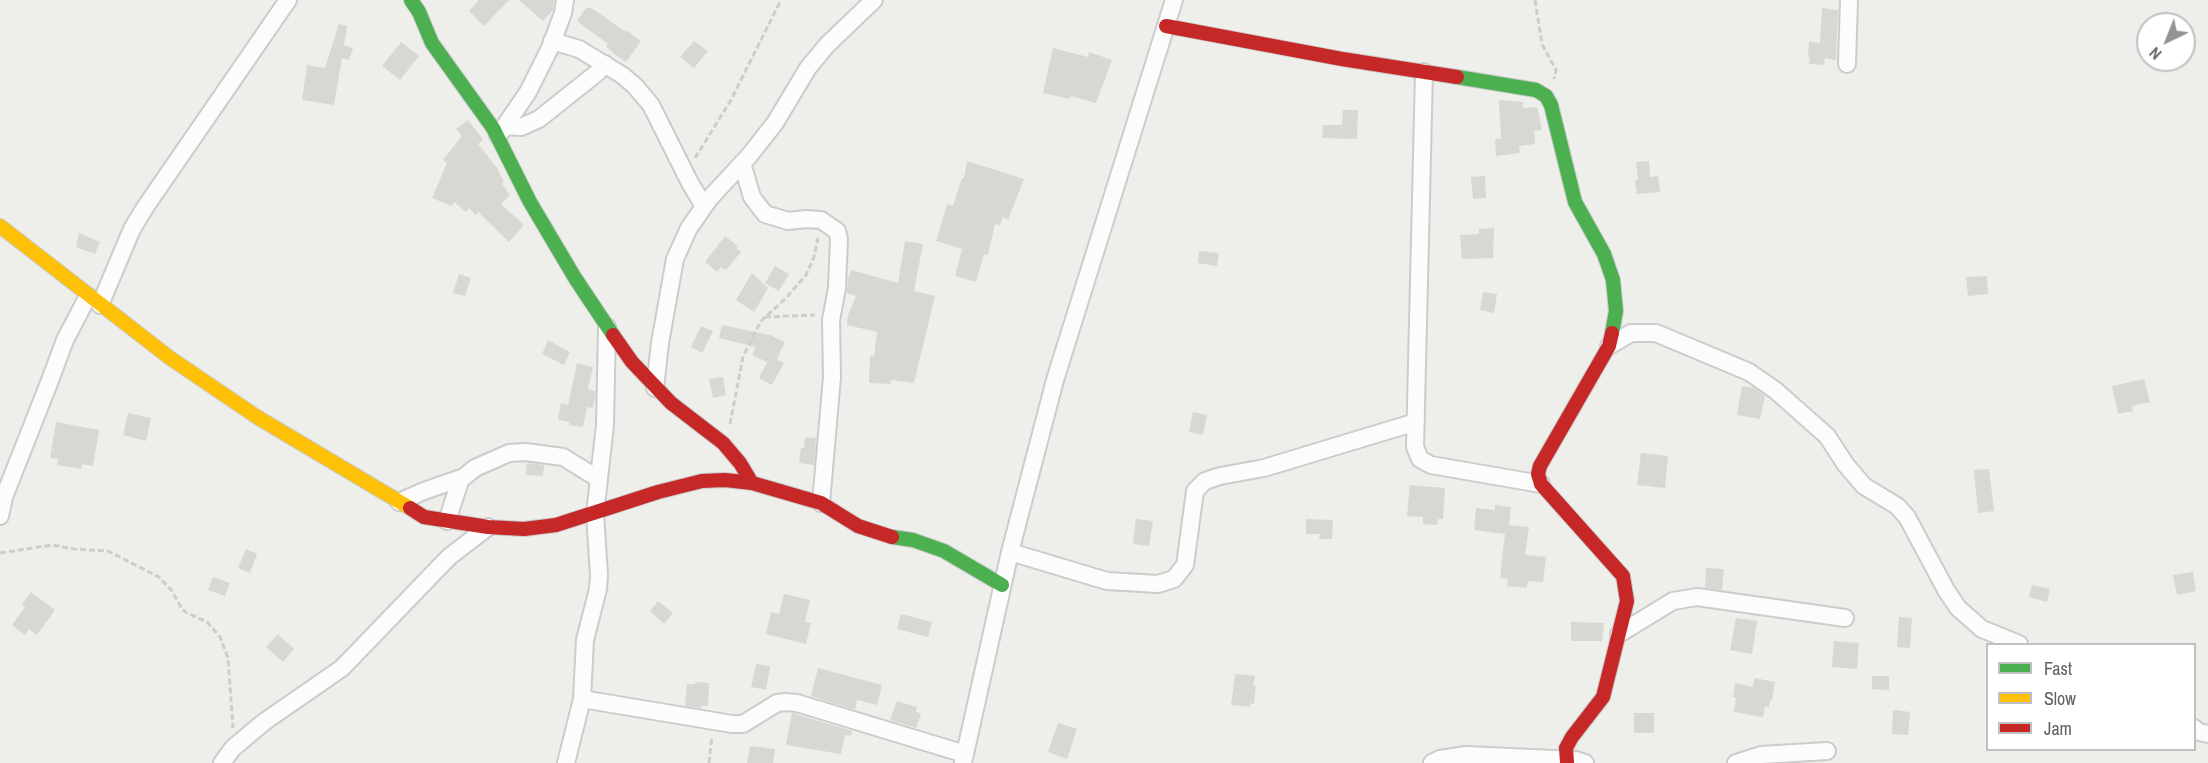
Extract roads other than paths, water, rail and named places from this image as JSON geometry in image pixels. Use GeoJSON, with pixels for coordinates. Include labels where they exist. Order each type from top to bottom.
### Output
{"type":"FeatureCollection","features":[{"type":"Feature","properties":{"kind":"street"},"geometry":{"type":"LineString","coordinates":[[0,516],[7,489],[65,340],[94,300],[146,206],[288,0]]}},
{"type":"Feature","properties":{"kind":"street"},"geometry":{"type":"LineString","coordinates":[[411,0],[419,12],[432,43],[502,131],[549,236],[607,327],[632,362],[655,388],[723,442],[752,483]]}},
{"type":"Feature","properties":{"kind":"street"},"geometry":{"type":"LineString","coordinates":[[502,131],[528,92],[552,41],[563,13],[565,0]]}},
{"type":"Feature","properties":{"kind":"street"},"geometry":{"type":"LineString","coordinates":[[655,388],[660,343],[675,258],[689,228],[704,206],[775,123],[808,69],[846,25],[874,0]]}},
{"type":"Feature","properties":{"kind":"street"},"geometry":{"type":"LineString","coordinates":[[582,699],[732,724],[743,724],[777,703],[797,703],[964,759],[1002,585],[1055,380],[1174,0]]}},
{"type":"Feature","properties":{"kind":"street"},"geometry":{"type":"LineString","coordinates":[[1847,64],[1849,0]]}},
{"type":"Feature","properties":{"kind":"street"},"geometry":{"type":"LineString","coordinates":[[1166,26],[1342,59],[1536,90],[1546,96],[1551,105],[1575,202],[1604,254],[1613,280],[1616,311],[1609,346],[1540,466],[1538,474],[1541,484],[1623,576],[1627,601],[1603,697],[1572,737],[1566,748],[1566,761]]}},
{"type":"Feature","properties":{"kind":"street"},"geometry":{"type":"LineString","coordinates":[[552,41],[579,49],[629,81],[651,105],[683,170],[704,206]]}},
{"type":"Feature","properties":{"kind":"street"},"geometry":{"type":"LineString","coordinates":[[502,131],[521,127],[540,119],[605,64]]}},
{"type":"Feature","properties":{"kind":"street"},"geometry":{"type":"LineString","coordinates":[[1424,72],[1415,447],[1420,459],[1431,465],[1541,484]]}},
{"type":"Feature","properties":{"kind":"street"},"geometry":{"type":"LineString","coordinates":[[742,164],[752,197],[765,214],[788,221],[821,220],[837,231],[840,255],[832,318],[832,377],[821,503]]}},
{"type":"Feature","properties":{"kind":"street"},"geometry":{"type":"LineString","coordinates":[[0,226],[170,358],[257,417],[424,518],[488,527],[524,529],[556,525],[657,492],[702,481],[725,480],[752,483],[821,503],[858,526],[885,536],[913,540],[944,551],[1002,585]]}},
{"type":"Feature","properties":{"kind":"street"},"geometry":{"type":"LineString","coordinates":[[566,763],[582,699],[585,640],[598,590],[595,514],[605,413],[607,327]]}},
{"type":"Feature","properties":{"kind":"street"},"geometry":{"type":"LineString","coordinates":[[1609,346],[1631,333],[1656,333],[1749,372],[1775,390],[1827,436],[1846,465],[1864,486],[1897,506],[1907,518],[1940,580],[1958,608],[1983,628],[2015,643]]}},
{"type":"Feature","properties":{"kind":"street"},"geometry":{"type":"LineString","coordinates":[[1010,552],[1107,581],[1158,584],[1174,579],[1185,565],[1195,491],[1205,481],[1264,468],[1416,422]]}},
{"type":"Feature","properties":{"kind":"street"},"geometry":{"type":"LineString","coordinates":[[399,502],[461,478],[475,468],[509,453],[526,452],[563,457],[599,479]]}},
{"type":"Feature","properties":{"kind":"street"},"geometry":{"type":"LineString","coordinates":[[447,521],[461,478]]}},
{"type":"Feature","properties":{"kind":"street"},"geometry":{"type":"LineString","coordinates":[[222,763],[233,748],[264,722],[342,668],[449,557],[488,527]]}},
{"type":"Feature","properties":{"kind":"street"},"geometry":{"type":"LineString","coordinates":[[1619,634],[1673,601],[1697,597],[1845,618]]}},
{"type":"Feature","properties":{"kind":"street"},"geometry":{"type":"LineString","coordinates":[[1737,763],[1761,756],[1827,751]]}},
{"type":"Feature","properties":{"kind":"street"},"geometry":{"type":"LineString","coordinates":[[1432,763],[1440,759],[1466,756],[1576,760],[1585,763]]}}]}
